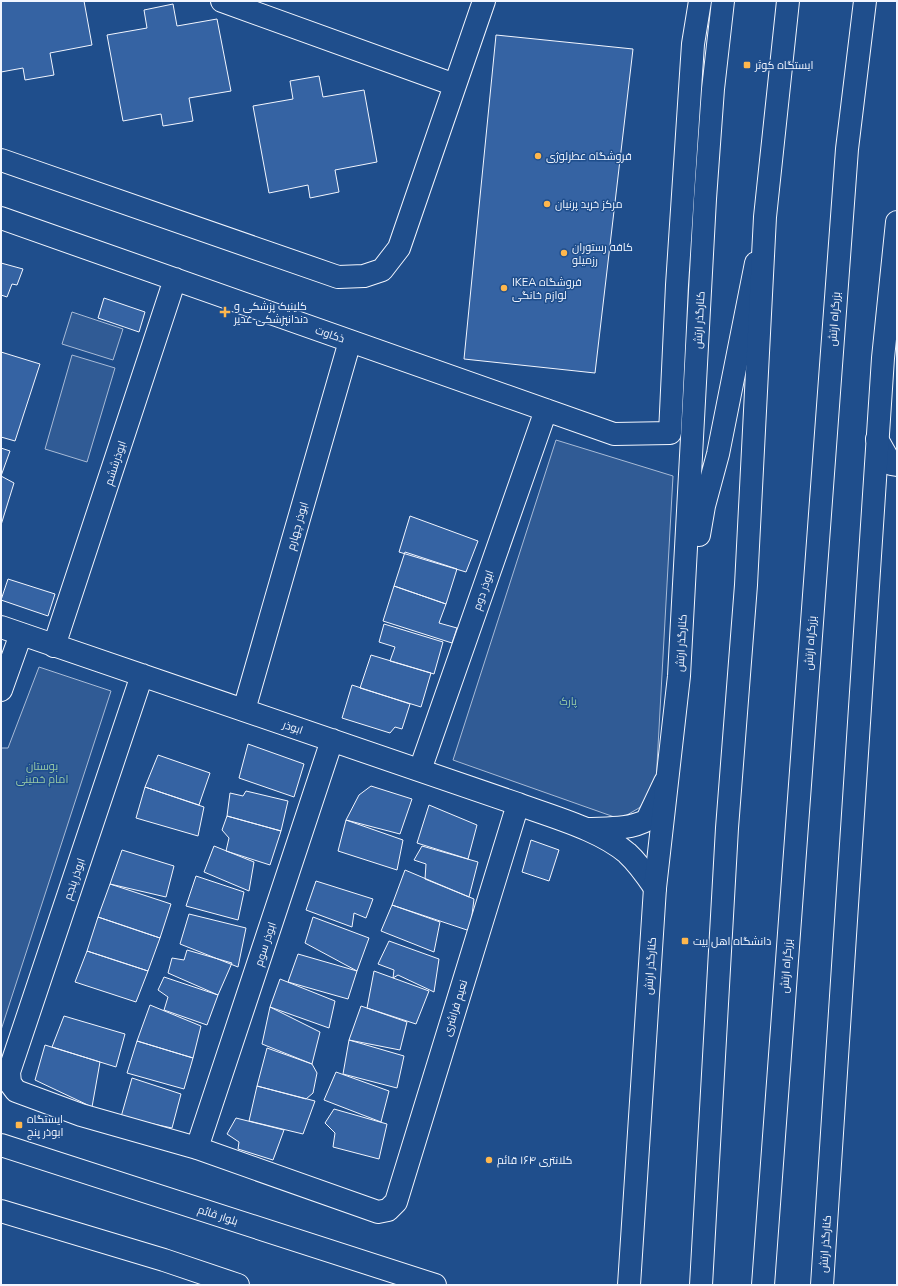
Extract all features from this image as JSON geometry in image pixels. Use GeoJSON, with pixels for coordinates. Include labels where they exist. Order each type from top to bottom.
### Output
{"type":"FeatureCollection","features":[{"type":"Feature","properties":{"kind":"main road"},"geometry":{"type":"LineString","coordinates":[[222,1],[455,85]]}},
{"type":"Feature","properties":{"kind":"main road"},"geometry":{"type":"LineString","coordinates":[[1,160],[338,277],[364,276],[382,270],[399,248],[484,1]]}},
{"type":"Feature","properties":{"kind":"main road","name":"ذکاوت"},"geometry":{"type":"LineString","coordinates":[[1,218],[614,434],[670,433],[677,285],[692,52],[700,1]]}},
{"type":"Feature","properties":{"kind":"main road","name":"کنارگذر ارتش"},"geometry":{"type":"LineString","coordinates":[[629,1285],[655,888],[666,779],[679,676],[705,198],[713,89],[723,1]]}},
{"type":"Feature","properties":{"kind":"main road"},"geometry":{"type":"LineString","coordinates":[[701,1285],[727,828],[746,585],[765,217],[788,1]]}},
{"type":"Feature","properties":{"kind":"main road","name":"بزرگراه ارتش"},"geometry":{"type":"LineString","coordinates":[[764,1285],[847,149],[865,1]]}},
{"type":"Feature","properties":{"kind":"main road"},"geometry":{"type":"LineString","coordinates":[[679,676],[704,506],[718,454],[765,217]]}},
{"type":"Feature","properties":{"kind":"main road","name":"کنارگذر ارتش"},"geometry":{"type":"LineString","coordinates":[[822,1285],[877,440],[883,358],[897,222]]}},
{"type":"Feature","properties":{"kind":"main road","name":"ابوذرششم"},"geometry":{"type":"LineString","coordinates":[[54,646],[175,280]]}},
{"type":"Feature","properties":{"kind":"main road","name":"ابوذر چهارم"},"geometry":{"type":"LineString","coordinates":[[244,710],[350,341]]}},
{"type":"Feature","properties":{"kind":"main road","name":"ابوذر دوم"},"geometry":{"type":"LineString","coordinates":[[420,770],[546,410]]}},
{"type":"Feature","properties":{"kind":"main road"},"geometry":{"type":"LineString","coordinates":[[877,440],[891,464],[897,465]]}},
{"type":"Feature","properties":{"kind":"main road","name":"ابوذر"},"geometry":{"type":"LineString","coordinates":[[1,627],[518,804],[583,829],[604,838],[626,852],[640,866],[655,888]]}},
{"type":"Feature","properties":{"kind":"main road"},"geometry":{"type":"LineString","coordinates":[[1,690],[21,634]]}},
{"type":"Feature","properties":{"kind":"main road","name":"ابوذر پنجم"},"geometry":{"type":"LineString","coordinates":[[142,676],[9,1072],[10,1083],[16,1091],[81,1115],[197,1148]]}},
{"type":"Feature","properties":{"kind":"main road","name":"ابوذر سوم"},"geometry":{"type":"LineString","coordinates":[[197,1148],[332,740]]}},
{"type":"Feature","properties":{"kind":"main road"},"geometry":{"type":"LineString","coordinates":[[583,829],[612,828],[633,825],[647,820],[666,779]]}},
{"type":"Feature","properties":{"kind":"main road","name":"نعیم فراشری"},"geometry":{"type":"LineString","coordinates":[[197,1148],[378,1212],[388,1210],[396,1202],[518,804]]}},
{"type":"Feature","properties":{"kind":"main road","name":"بلوار قائم"},"geometry":{"type":"LineString","coordinates":[[1,1145],[435,1285]]}},
{"type":"Feature","properties":{"kind":"main road"},"geometry":{"type":"LineString","coordinates":[[1,1211],[164,1260],[238,1285]]}},
{"type":"Feature","properties":{"kind":"shaded area"},"geometry":{"type":"Polygon","coordinates":[[[72,312],[123,329],[113,360],[62,344],[72,312]]]}},
{"type":"Feature","properties":{"kind":"shaded area"},"geometry":{"type":"Polygon","coordinates":[[[72,355],[115,368],[87,462],[45,449],[72,355]]]}},
{"type":"Feature","properties":{"kind":"shaded area","name":"پارک"},"geometry":{"type":"Polygon","coordinates":[[[556,440],[673,476],[656,783],[649,797],[639,808],[620,819],[453,760],[556,440]]]}},
{"type":"Feature","properties":{"kind":"shaded area","name":"بوستان امام خمینی"},"geometry":{"type":"Polygon","coordinates":[[[39,667],[111,691],[1,1030],[1,748],[8,748],[39,667]]]}},
{"type":"Feature","properties":{"kind":"building"},"geometry":{"type":"Polygon","coordinates":[[[1,1],[84,1],[92,45],[50,53],[54,75],[25,80],[23,68],[1,72],[1,1]]]}},
{"type":"Feature","properties":{"kind":"building"},"geometry":{"type":"Polygon","coordinates":[[[173,4],[177,26],[217,19],[231,91],[189,98],[193,121],[163,126],[161,114],[123,121],[107,35],[147,28],[144,10],[173,4]]]}},
{"type":"Feature","properties":{"kind":"building","name":"مرکز خرید پرنیان"},"geometry":{"type":"Polygon","coordinates":[[[496,35],[633,49],[595,373],[464,359],[496,35]]]}},
{"type":"Feature","properties":{"kind":"building"},"geometry":{"type":"Polygon","coordinates":[[[319,76],[323,97],[364,90],[377,162],[335,170],[339,192],[310,198],[308,185],[269,193],[253,106],[293,99],[290,81],[319,76]]]}},
{"type":"Feature","properties":{"kind":"building"},"geometry":{"type":"Polygon","coordinates":[[[1,263],[23,269],[17,285],[12,284],[7,297],[1,295],[1,263]]]}},
{"type":"Feature","properties":{"kind":"building"},"geometry":{"type":"Polygon","coordinates":[[[104,298],[145,312],[139,332],[98,318],[104,298]]]}},
{"type":"Feature","properties":{"kind":"building"},"geometry":{"type":"Polygon","coordinates":[[[1,352],[40,364],[15,441],[1,437],[1,352]]]}},
{"type":"Feature","properties":{"kind":"building"},"geometry":{"type":"Polygon","coordinates":[[[1,448],[10,451],[1,476],[1,448]]]}},
{"type":"Feature","properties":{"kind":"building"},"geometry":{"type":"Polygon","coordinates":[[[1,476],[14,483],[1,525],[1,476]]]}},
{"type":"Feature","properties":{"kind":"building"},"geometry":{"type":"Polygon","coordinates":[[[410,516],[478,541],[466,572],[399,552],[410,516]]]}},
{"type":"Feature","properties":{"kind":"building"},"geometry":{"type":"Polygon","coordinates":[[[405,552],[457,569],[446,604],[394,586],[405,552]]]}},
{"type":"Feature","properties":{"kind":"building"},"geometry":{"type":"Polygon","coordinates":[[[8,579],[55,594],[48,616],[1,600],[8,579]]]}},
{"type":"Feature","properties":{"kind":"building"},"geometry":{"type":"Polygon","coordinates":[[[394,586],[446,604],[439,623],[457,628],[452,643],[383,621],[394,586]]]}},
{"type":"Feature","properties":{"kind":"building"},"geometry":{"type":"Polygon","coordinates":[[[384,624],[443,642],[434,674],[390,661],[395,647],[379,642],[384,624]]]}},
{"type":"Feature","properties":{"kind":"building"},"geometry":{"type":"Polygon","coordinates":[[[371,655],[431,673],[421,707],[360,688],[371,655]]]}},
{"type":"Feature","properties":{"kind":"building"},"geometry":{"type":"Polygon","coordinates":[[[352,685],[410,704],[402,729],[395,727],[390,733],[342,718],[352,685]]]}},
{"type":"Feature","properties":{"kind":"building"},"geometry":{"type":"Polygon","coordinates":[[[248,744],[304,764],[294,797],[239,778],[248,744]]]}},
{"type":"Feature","properties":{"kind":"building"},"geometry":{"type":"Polygon","coordinates":[[[158,755],[210,773],[199,805],[145,787],[158,755]]]}},
{"type":"Feature","properties":{"kind":"building"},"geometry":{"type":"Polygon","coordinates":[[[371,786],[412,799],[400,834],[346,820],[359,795],[371,786]]]}},
{"type":"Feature","properties":{"kind":"building"},"geometry":{"type":"Polygon","coordinates":[[[145,787],[204,807],[198,836],[136,818],[145,787]]]}},
{"type":"Feature","properties":{"kind":"building"},"geometry":{"type":"Polygon","coordinates":[[[246,791],[288,801],[281,831],[227,816],[230,793],[243,796],[246,791]]]}},
{"type":"Feature","properties":{"kind":"building"},"geometry":{"type":"Polygon","coordinates":[[[429,805],[477,825],[468,859],[417,843],[429,805]]]}},
{"type":"Feature","properties":{"kind":"building"},"geometry":{"type":"Polygon","coordinates":[[[227,816],[281,831],[270,865],[226,851],[229,838],[222,830],[227,816]]]}},
{"type":"Feature","properties":{"kind":"building"},"geometry":{"type":"Polygon","coordinates":[[[346,820],[403,840],[397,870],[338,851],[346,820]]]}},
{"type":"Feature","properties":{"kind":"building"},"geometry":{"type":"Polygon","coordinates":[[[531,840],[559,850],[549,881],[522,872],[531,840]]]}},
{"type":"Feature","properties":{"kind":"building"},"geometry":{"type":"Polygon","coordinates":[[[214,846],[254,862],[249,891],[204,872],[214,846]]]}},
{"type":"Feature","properties":{"kind":"building"},"geometry":{"type":"Polygon","coordinates":[[[422,846],[478,862],[469,897],[425,879],[426,864],[414,860],[422,846]]]}},
{"type":"Feature","properties":{"kind":"building"},"geometry":{"type":"Polygon","coordinates":[[[122,850],[174,866],[166,897],[110,884],[122,850]]]}},
{"type":"Feature","properties":{"kind":"building"},"geometry":{"type":"Polygon","coordinates":[[[405,870],[474,899],[470,931],[392,905],[405,870]]]}},
{"type":"Feature","properties":{"kind":"building"},"geometry":{"type":"Polygon","coordinates":[[[196,876],[244,892],[238,920],[186,906],[196,876]]]}},
{"type":"Feature","properties":{"kind":"building"},"geometry":{"type":"Polygon","coordinates":[[[316,881],[373,899],[366,918],[354,913],[352,927],[306,910],[316,881]]]}},
{"type":"Feature","properties":{"kind":"building"},"geometry":{"type":"Polygon","coordinates":[[[110,884],[171,904],[160,938],[98,917],[110,884]]]}},
{"type":"Feature","properties":{"kind":"building"},"geometry":{"type":"Polygon","coordinates":[[[392,905],[440,922],[434,952],[381,931],[392,905]]]}},
{"type":"Feature","properties":{"kind":"building"},"geometry":{"type":"Polygon","coordinates":[[[189,914],[246,928],[238,967],[180,944],[189,914]]]}},
{"type":"Feature","properties":{"kind":"building"},"geometry":{"type":"Polygon","coordinates":[[[98,917],[160,938],[148,971],[87,951],[98,917]]]}},
{"type":"Feature","properties":{"kind":"building"},"geometry":{"type":"Polygon","coordinates":[[[313,917],[369,938],[357,971],[305,943],[313,917]]]}},
{"type":"Feature","properties":{"kind":"building"},"geometry":{"type":"Polygon","coordinates":[[[389,941],[439,959],[434,992],[398,975],[393,978],[394,970],[378,964],[389,941]]]}},
{"type":"Feature","properties":{"kind":"building"},"geometry":{"type":"Polygon","coordinates":[[[187,950],[232,963],[218,995],[168,973],[172,958],[184,960],[187,950]]]}},
{"type":"Feature","properties":{"kind":"building"},"geometry":{"type":"Polygon","coordinates":[[[87,951],[148,971],[136,1002],[75,982],[87,951]]]}},
{"type":"Feature","properties":{"kind":"building"},"geometry":{"type":"Polygon","coordinates":[[[298,954],[357,971],[348,999],[288,982],[298,954]]]}},
{"type":"Feature","properties":{"kind":"building"},"geometry":{"type":"Polygon","coordinates":[[[374,971],[429,991],[416,1024],[367,1008],[374,971]]]}},
{"type":"Feature","properties":{"kind":"building"},"geometry":{"type":"Polygon","coordinates":[[[164,977],[218,995],[207,1025],[164,1010],[168,997],[158,990],[164,977]]]}},
{"type":"Feature","properties":{"kind":"building"},"geometry":{"type":"Polygon","coordinates":[[[280,979],[335,1001],[329,1028],[270,1007],[280,979]]]}},
{"type":"Feature","properties":{"kind":"building"},"geometry":{"type":"Polygon","coordinates":[[[150,1005],[201,1026],[193,1058],[137,1041],[150,1005]]]}},
{"type":"Feature","properties":{"kind":"building"},"geometry":{"type":"Polygon","coordinates":[[[361,1006],[407,1022],[400,1050],[349,1040],[361,1006]]]}},
{"type":"Feature","properties":{"kind":"building"},"geometry":{"type":"Polygon","coordinates":[[[270,1007],[320,1032],[312,1064],[262,1044],[270,1007]]]}},
{"type":"Feature","properties":{"kind":"building"},"geometry":{"type":"Polygon","coordinates":[[[64,1016],[125,1034],[116,1067],[52,1047],[64,1016]]]}},
{"type":"Feature","properties":{"kind":"building"},"geometry":{"type":"Polygon","coordinates":[[[349,1040],[404,1056],[397,1088],[343,1074],[349,1040]]]}},
{"type":"Feature","properties":{"kind":"building"},"geometry":{"type":"Polygon","coordinates":[[[137,1041],[193,1058],[184,1089],[127,1073],[137,1041]]]}},
{"type":"Feature","properties":{"kind":"building"},"geometry":{"type":"Polygon","coordinates":[[[45,1045],[100,1062],[92,1107],[35,1080],[45,1045]]]}},
{"type":"Feature","properties":{"kind":"building"},"geometry":{"type":"Polygon","coordinates":[[[267,1048],[312,1064],[317,1073],[313,1093],[306,1099],[257,1086],[267,1048]]]}},
{"type":"Feature","properties":{"kind":"building"},"geometry":{"type":"Polygon","coordinates":[[[336,1072],[389,1091],[381,1122],[324,1100],[336,1072]]]}},
{"type":"Feature","properties":{"kind":"building"},"geometry":{"type":"Polygon","coordinates":[[[132,1078],[181,1094],[172,1128],[121,1117],[132,1078]]]}},
{"type":"Feature","properties":{"kind":"building"},"geometry":{"type":"Polygon","coordinates":[[[257,1086],[315,1101],[303,1134],[249,1121],[257,1086]]]}},
{"type":"Feature","properties":{"kind":"building"},"geometry":{"type":"Polygon","coordinates":[[[334,1109],[387,1124],[379,1159],[333,1147],[335,1133],[325,1123],[334,1109]]]}},
{"type":"Feature","properties":{"kind":"building"},"geometry":{"type":"Polygon","coordinates":[[[236,1118],[284,1130],[273,1160],[238,1149],[239,1142],[227,1134],[236,1118]]]}},
{"type":"Feature","properties":{"kind":"place","name":"ایستگاه کوثر"},"geometry":{"type":"Point","coordinates":[747,65]}},
{"type":"Feature","properties":{"kind":"place","name":"فروشگاه عطرلوژی"},"geometry":{"type":"Point","coordinates":[538,156]}},
{"type":"Feature","properties":{"kind":"place","name":"مرکز خرید پرنیان"},"geometry":{"type":"Point","coordinates":[547,204]}},
{"type":"Feature","properties":{"kind":"place","name":"کافه رستوران رزمیلو"},"geometry":{"type":"Point","coordinates":[564,253]}},
{"type":"Feature","properties":{"kind":"place","name":"IKEA فروشگاه لوازم خانگی"},"geometry":{"type":"Point","coordinates":[504,288]}},
{"type":"Feature","properties":{"kind":"place","name":"کلینیک پزشکی و دندانپزشکی غدیر"},"geometry":{"type":"Point","coordinates":[225,312]}},
{"type":"Feature","properties":{"kind":"place","name":"دانشگاه اهل بیت"},"geometry":{"type":"Point","coordinates":[685,941]}},
{"type":"Feature","properties":{"kind":"place","name":"ایستگاه ابوذر پنج"},"geometry":{"type":"Point","coordinates":[19,1125]}},
{"type":"Feature","properties":{"kind":"place","name":"کلانتری ۱۶۴ قائم"},"geometry":{"type":"Point","coordinates":[489,1160]}}]}
